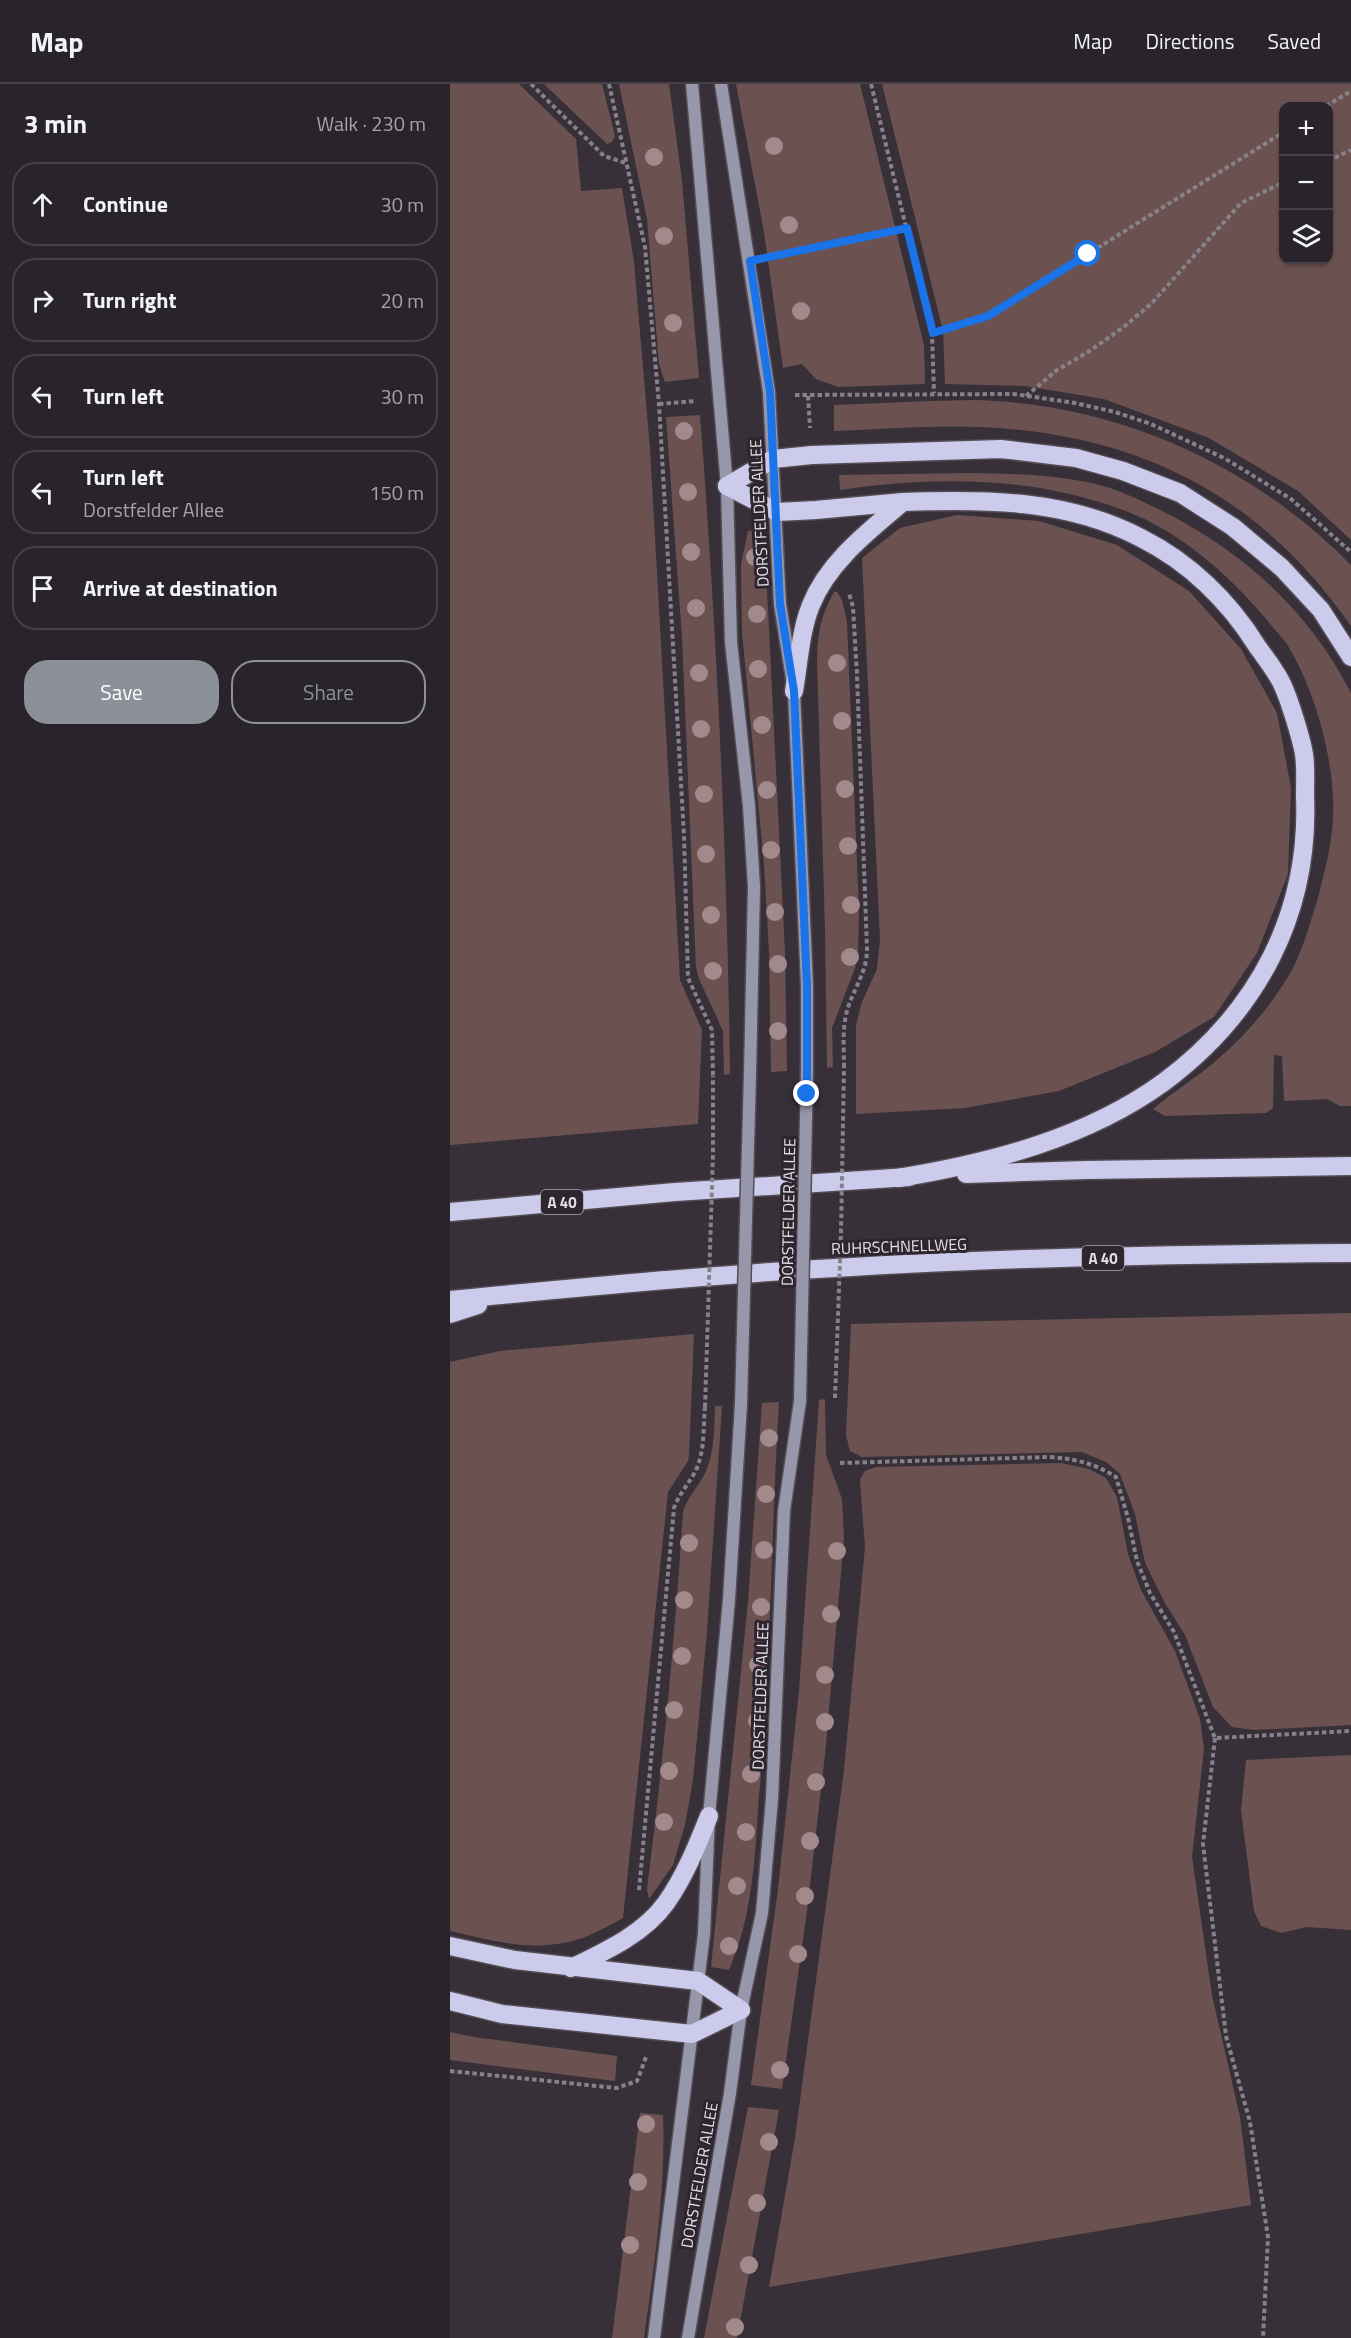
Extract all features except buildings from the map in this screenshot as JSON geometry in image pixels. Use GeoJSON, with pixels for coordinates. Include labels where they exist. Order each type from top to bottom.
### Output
{"type":"FeatureCollection","features":[{"type":"Feature","properties":{"kind":"highway"},"geometry":{"type":"LineString","coordinates":[[727,486],[773,459],[812,455],[1001,449],[1076,458],[1123,471],[1180,494],[1233,527],[1282,568],[1321,610],[1351,657]]}},
{"type":"Feature","properties":{"kind":"highway"},"geometry":{"type":"LineString","coordinates":[[727,486],[777,512],[976,499],[1027,504],[1094,518],[1141,537],[1187,566],[1240,619],[1282,685],[1304,753],[1307,830],[1297,890],[1286,927],[1273,958],[1242,1006],[1214,1038],[1164,1082],[1108,1116],[1049,1141],[988,1160],[898,1178]]}},
{"type":"Feature","properties":{"kind":"highway"},"geometry":{"type":"LineString","coordinates":[[794,691],[811,605],[831,570],[903,502]]}},
{"type":"Feature","properties":{"kind":"highway","name":"A 40"},"geometry":{"type":"LineString","coordinates":[[450,1212],[675,1192],[898,1178],[1087,1170],[1351,1166]]}},
{"type":"Feature","properties":{"kind":"highway","name":"RUHRSCHNELLWEG"},"geometry":{"type":"LineString","coordinates":[[450,1300],[855,1266],[1233,1254],[1351,1253]]}},
{"type":"Feature","properties":{"kind":"highway"},"geometry":{"type":"LineString","coordinates":[[450,1314],[536,1292]]}},
{"type":"Feature","properties":{"kind":"highway"},"geometry":{"type":"LineString","coordinates":[[571,1968],[610,1949],[637,1931],[665,1904],[691,1861],[709,1816]]}},
{"type":"Feature","properties":{"kind":"highway"},"geometry":{"type":"LineString","coordinates":[[450,1946],[515,1960],[571,1968],[698,1981],[741,2010],[692,2034],[502,2014],[450,2001]]}},
{"type":"Feature","properties":{"kind":"main road","name":"DORSTFELDER ALLEE"},"geometry":{"type":"LineString","coordinates":[[654,2338],[704,1934],[709,1816],[729,1600],[741,1404],[754,887],[749,806],[731,642],[727,486],[692,84]]}},
{"type":"Feature","properties":{"kind":"main road","name":"DORSTFELDER ALLEE"},"geometry":{"type":"LineString","coordinates":[[688,2338],[730,2093],[741,2010],[762,1913],[772,1799],[784,1511],[800,1401],[807,1070],[807,986],[794,691],[780,604],[770,392],[721,84]]}},
{"type":"Feature","properties":{"kind":"path"},"geometry":{"type":"LineString","coordinates":[[531,84],[604,156],[626,163]]}},
{"type":"Feature","properties":{"kind":"path"},"geometry":{"type":"LineString","coordinates":[[609,84],[645,247],[658,404],[684,835],[688,978],[712,1030],[713,1076],[705,1407],[699,1461],[696,1470],[679,1494],[674,1508],[655,1736],[638,1887]]}},
{"type":"Feature","properties":{"kind":"path"},"geometry":{"type":"LineString","coordinates":[[871,84],[933,333],[934,393]]}},
{"type":"Feature","properties":{"kind":"path"},"geometry":{"type":"LineString","coordinates":[[1333,102],[1351,91]]}},
{"type":"Feature","properties":{"kind":"path"},"geometry":{"type":"LineString","coordinates":[[933,333],[988,316],[1279,135]]}},
{"type":"Feature","properties":{"kind":"path"},"geometry":{"type":"LineString","coordinates":[[1333,159],[1351,150]]}},
{"type":"Feature","properties":{"kind":"path"},"geometry":{"type":"LineString","coordinates":[[1026,396],[1057,370],[1125,326],[1152,303],[1241,203],[1279,184]]}},
{"type":"Feature","properties":{"kind":"path"},"geometry":{"type":"LineString","coordinates":[[750,261],[907,228]]}},
{"type":"Feature","properties":{"kind":"path"},"geometry":{"type":"LineString","coordinates":[[808,396],[812,455]]}},
{"type":"Feature","properties":{"kind":"path"},"geometry":{"type":"LineString","coordinates":[[831,570],[848,590],[853,607],[867,961],[846,1013],[843,1037],[841,1233],[834,1398]]}},
{"type":"Feature","properties":{"kind":"path"},"geometry":{"type":"LineString","coordinates":[[840,1463],[1050,1457],[1075,1459],[1116,1477],[1137,1561],[1150,1593],[1173,1632],[1215,1738],[1203,1844],[1226,2036],[1250,2122],[1268,2237],[1263,2338]]}},
{"type":"Feature","properties":{"kind":"path"},"geometry":{"type":"LineString","coordinates":[[1215,1738],[1351,1731]]}},
{"type":"Feature","properties":{"kind":"path"},"geometry":{"type":"LineString","coordinates":[[450,2071],[617,2088],[637,2081],[645,2062]]}},
{"type":"Feature","properties":{"kind":"shaded area"},"geometry":{"type":"Polygon","coordinates":[[[450,84],[519,84],[576,139],[581,191],[622,188],[634,262],[650,449],[680,980],[702,1030],[698,1124],[450,1145],[450,84]]]}},
{"type":"Feature","properties":{"kind":"shaded area"},"geometry":{"type":"Polygon","coordinates":[[[544,84],[602,84],[615,136],[612,142],[607,144],[544,84]]]}},
{"type":"Feature","properties":{"kind":"shaded area"},"geometry":{"type":"Polygon","coordinates":[[[619,84],[669,84],[682,181],[699,378],[665,382],[659,364],[647,219],[619,84]]]}},
{"type":"Feature","properties":{"kind":"shaded area"},"geometry":{"type":"Polygon","coordinates":[[[736,84],[860,84],[924,345],[925,384],[838,387],[816,379],[802,364],[783,368],[764,232],[736,84]]]}},
{"type":"Feature","properties":{"kind":"shaded area"},"geometry":{"type":"Polygon","coordinates":[[[882,84],[1351,84],[1351,540],[1298,491],[1209,438],[1104,399],[1025,386],[945,384],[943,331],[882,84]]]}},
{"type":"Feature","properties":{"kind":"shaded area"},"geometry":{"type":"Polygon","coordinates":[[[995,401],[1045,406],[1094,416],[1142,431],[1188,450],[1232,473],[1275,500],[1351,565],[1351,626],[1315,580],[1277,541],[1236,507],[1191,480],[1143,458],[1092,443],[1038,432],[980,427],[834,431],[834,405],[995,401]]]}},
{"type":"Feature","properties":{"kind":"shaded area"},"geometry":{"type":"Polygon","coordinates":[[[700,415],[724,827],[730,1074],[724,1075],[723,1031],[699,979],[696,967],[682,637],[666,417],[700,415]]]}},
{"type":"Feature","properties":{"kind":"shaded area"},"geometry":{"type":"Polygon","coordinates":[[[969,473],[1040,476],[1093,483],[1126,494],[1172,516],[1200,532],[1252,569],[1297,613],[1335,664],[1351,693],[1351,1106],[1340,1106],[1327,1099],[1284,1101],[1282,1056],[1274,1055],[1273,1108],[1266,1113],[1165,1116],[1153,1109],[1219,1058],[1250,1028],[1268,1006],[1296,962],[1317,901],[1331,837],[1332,779],[1319,718],[1305,679],[1287,644],[1236,586],[1202,556],[1164,530],[1123,510],[1054,491],[983,482],[911,482],[840,490],[839,475],[969,473]]]}},
{"type":"Feature","properties":{"kind":"shaded area"},"geometry":{"type":"Polygon","coordinates":[[[957,515],[1039,521],[1117,545],[1189,591],[1241,649],[1277,713],[1291,788],[1288,874],[1257,953],[1214,1017],[1155,1052],[1059,1091],[965,1108],[856,1114],[856,1026],[862,1002],[877,969],[880,939],[862,558],[900,528],[957,515]]]}},
{"type":"Feature","properties":{"kind":"shaded area"},"geometry":{"type":"Polygon","coordinates":[[[764,529],[785,952],[787,1071],[771,1072],[769,952],[764,865],[742,632],[741,564],[748,531],[764,529]]]}},
{"type":"Feature","properties":{"kind":"shaded area"},"geometry":{"type":"Polygon","coordinates":[[[834,592],[837,592],[842,600],[847,622],[859,912],[858,952],[855,968],[832,1028],[833,1067],[827,1068],[817,661],[821,625],[834,592]]]}},
{"type":"Feature","properties":{"kind":"shaded area"},"geometry":{"type":"Polygon","coordinates":[[[1351,1313],[1351,1725],[1253,1730],[1232,1727],[1213,1707],[1185,1635],[1165,1603],[1145,1563],[1135,1514],[1120,1474],[1106,1462],[1082,1452],[862,1457],[850,1451],[846,1435],[851,1324],[1351,1313]]]}},
{"type":"Feature","properties":{"kind":"shaded area"},"geometry":{"type":"Polygon","coordinates":[[[694,1334],[689,1455],[688,1461],[668,1492],[623,1918],[590,1935],[555,1944],[520,1945],[450,1931],[450,1362],[500,1351],[694,1334]]]}},
{"type":"Feature","properties":{"kind":"shaded area"},"geometry":{"type":"Polygon","coordinates":[[[825,1399],[826,1455],[842,1499],[844,1538],[825,1755],[807,1911],[782,2089],[751,2085],[778,1889],[799,1691],[819,1400],[825,1399]]]}},
{"type":"Feature","properties":{"kind":"shaded area"},"geometry":{"type":"Polygon","coordinates":[[[779,1402],[766,1698],[754,1862],[748,1907],[729,1970],[711,1967],[748,1602],[762,1403],[779,1402]]]}},
{"type":"Feature","properties":{"kind":"shaded area"},"geometry":{"type":"Polygon","coordinates":[[[715,1406],[722,1406],[707,1632],[693,1780],[685,1825],[673,1865],[649,1899],[647,1889],[668,1700],[683,1512],[709,1463],[714,1439],[715,1406]]]}},
{"type":"Feature","properties":{"kind":"shaded area"},"geometry":{"type":"Polygon","coordinates":[[[1061,1463],[1089,1469],[1106,1478],[1117,1497],[1128,1554],[1141,1590],[1175,1651],[1200,1719],[1204,1749],[1192,1857],[1212,1995],[1240,2117],[1251,2205],[769,2287],[795,2138],[844,1770],[865,1547],[860,1480],[865,1471],[876,1467],[1061,1463]]]}},
{"type":"Feature","properties":{"kind":"shaded area"},"geometry":{"type":"Polygon","coordinates":[[[1351,1755],[1351,1930],[1307,1927],[1281,1933],[1261,1926],[1254,1911],[1241,1810],[1246,1760],[1351,1755]]]}},
{"type":"Feature","properties":{"kind":"shaded area"},"geometry":{"type":"Polygon","coordinates":[[[450,2032],[617,2056],[615,2081],[450,2060],[450,2032]]]}},
{"type":"Feature","properties":{"kind":"shaded area"},"geometry":{"type":"Polygon","coordinates":[[[748,2107],[779,2110],[737,2338],[704,2338],[748,2107]]]}},
{"type":"Feature","properties":{"kind":"shaded area"},"geometry":{"type":"Polygon","coordinates":[[[640,2113],[663,2115],[663,2171],[655,2255],[644,2338],[612,2338],[640,2113]]]}},
{"type":"Feature","properties":{"kind":"route"},"geometry":{"type":"LineString","coordinates":[[807,1094],[807,986],[794,691],[780,604],[770,392],[750,261],[907,228],[933,333],[988,316],[1088,254]]}}]}
